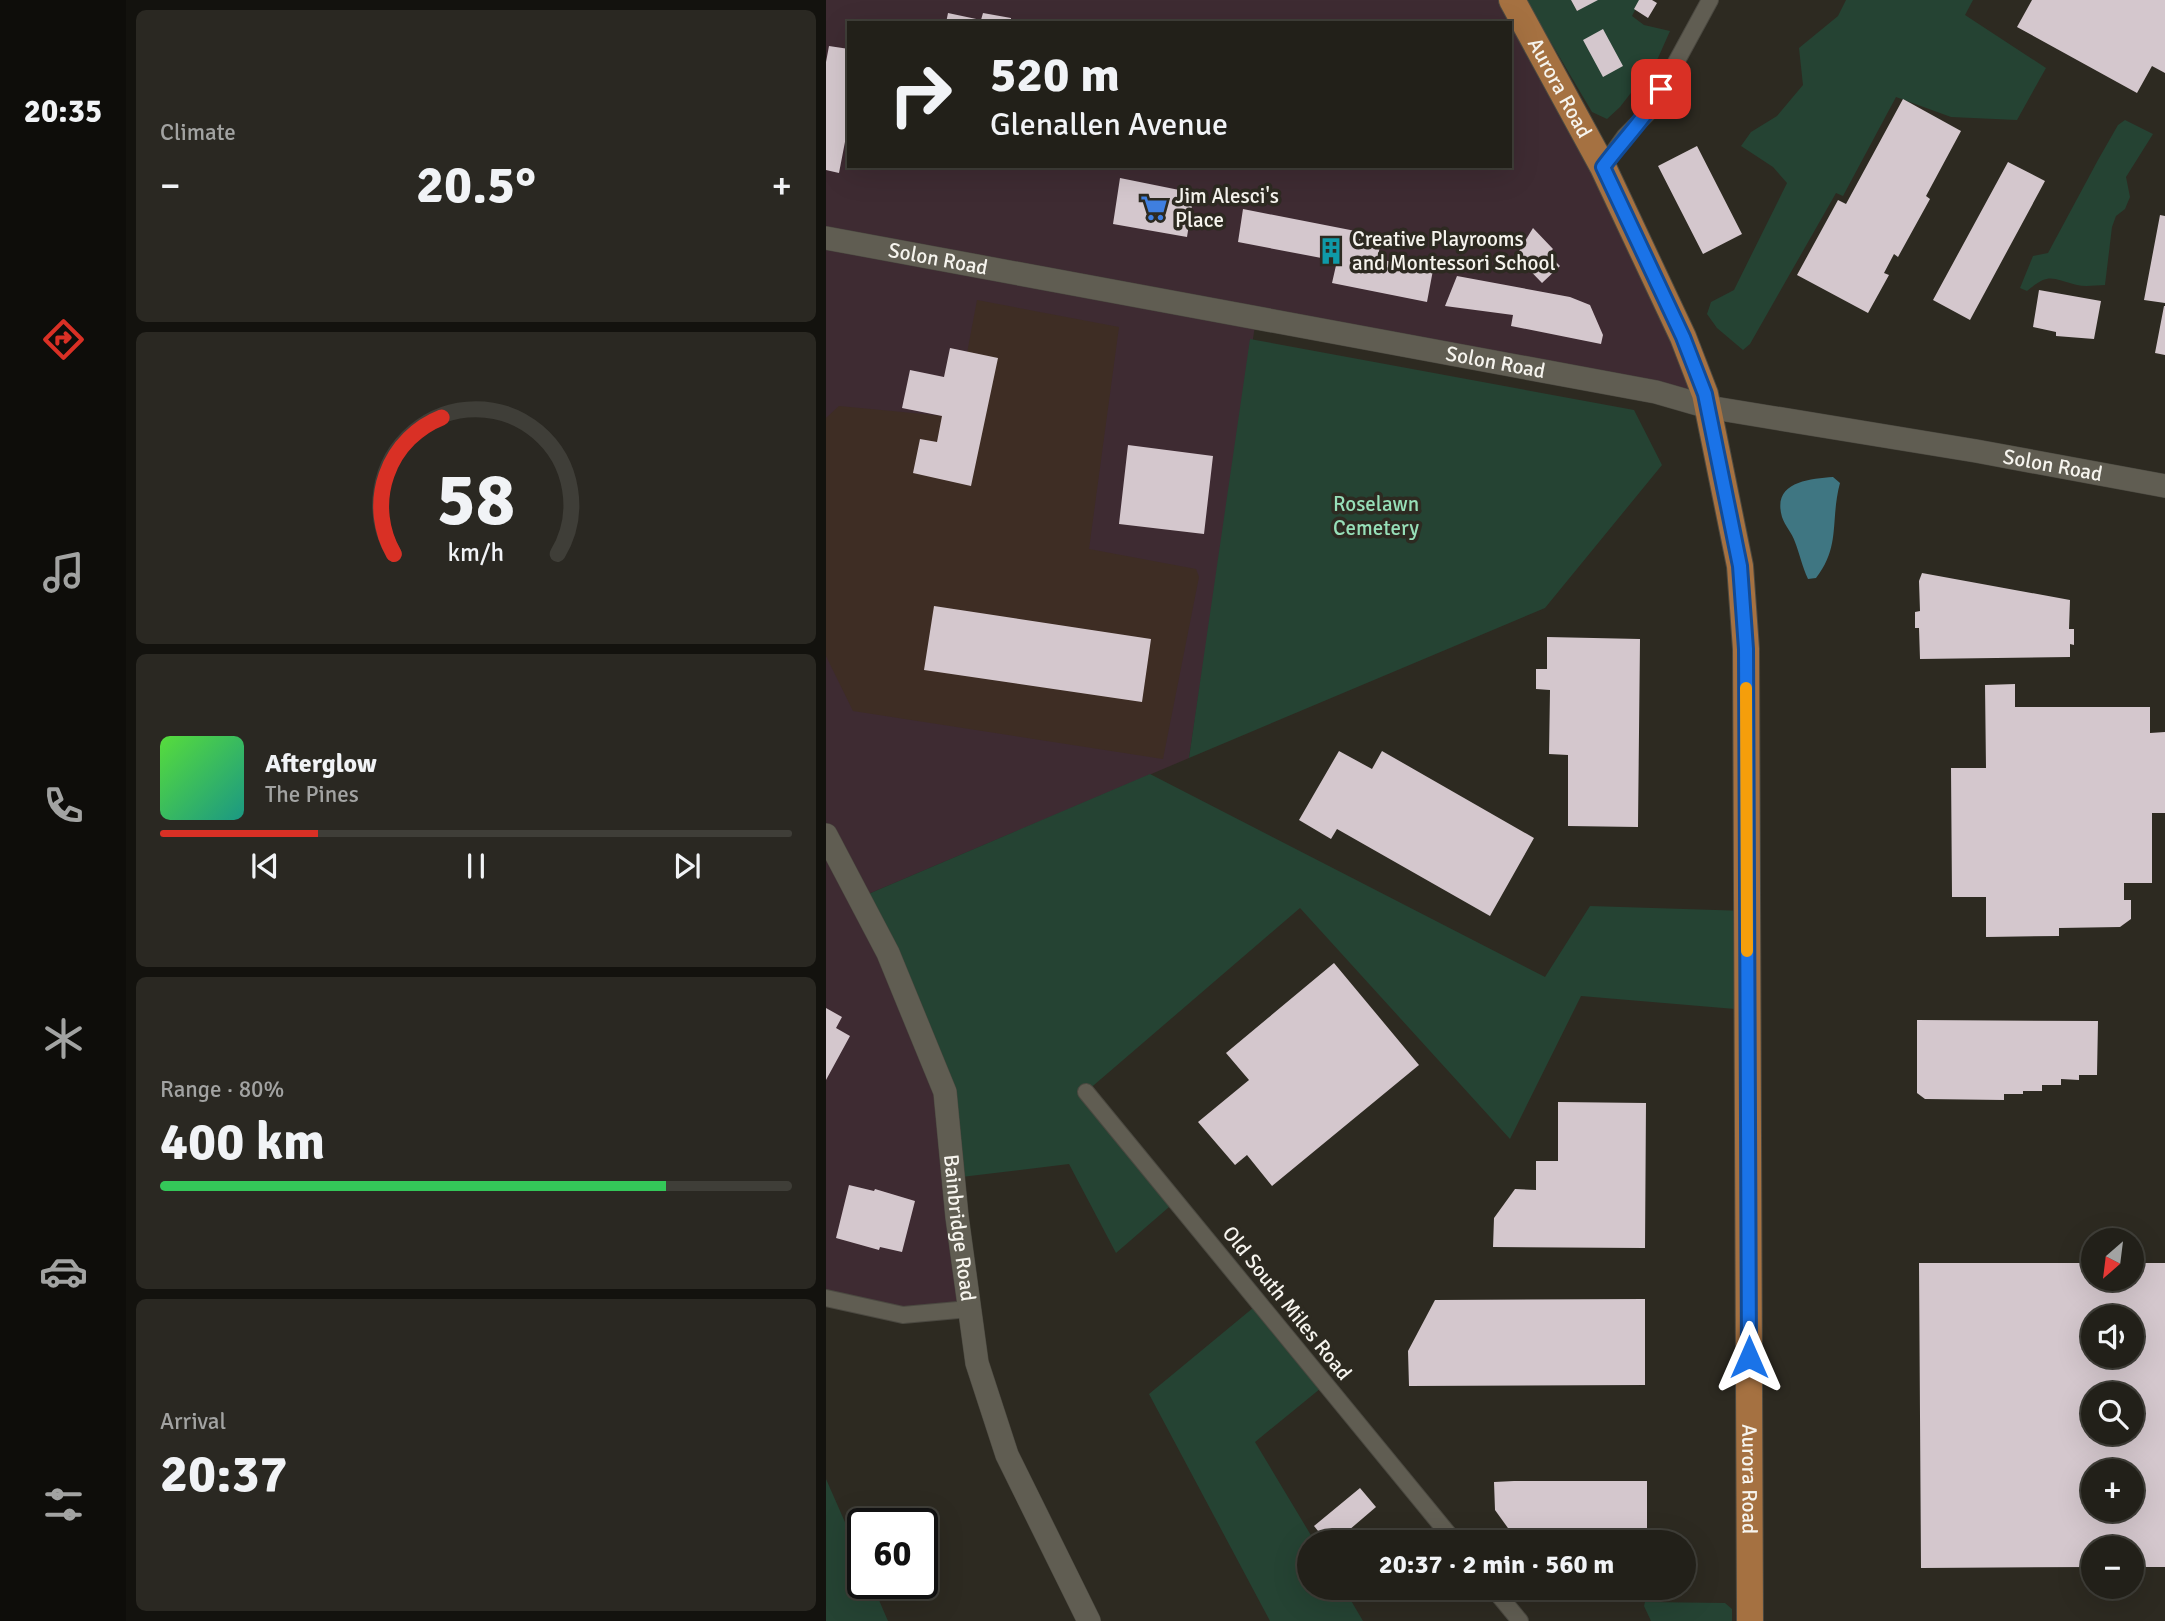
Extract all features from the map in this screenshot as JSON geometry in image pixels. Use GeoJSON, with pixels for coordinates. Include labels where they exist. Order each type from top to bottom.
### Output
{"type":"FeatureCollection","features":[{"type":"Feature","properties":{"kind":"main road","name":"Aurora Road"},"geometry":{"type":"LineString","coordinates":[[1512,0],[1603,167],[1683,337],[1705,394],[1740,566],[1746,649],[1750,1621]]}},
{"type":"Feature","properties":{"kind":"street"},"geometry":{"type":"LineString","coordinates":[[1603,167],[1625,136],[1649,112],[1710,0]]}},
{"type":"Feature","properties":{"kind":"street","name":"Solon Road"},"geometry":{"type":"LineString","coordinates":[[826,237],[1656,392],[1708,407],[2165,486]]}},
{"type":"Feature","properties":{"kind":"street","name":"Bainbridge Road"},"geometry":{"type":"LineString","coordinates":[[826,835],[888,953],[945,1093],[957,1217],[977,1363],[1007,1455],[1089,1621]]}},
{"type":"Feature","properties":{"kind":"street","name":"Old South Miles Road"},"geometry":{"type":"LineString","coordinates":[[1086,1091],[1445,1530]]}},
{"type":"Feature","properties":{"kind":"street"},"geometry":{"type":"LineString","coordinates":[[826,1298],[903,1314],[969,1309]]}},
{"type":"Feature","properties":{"kind":"street"},"geometry":{"type":"LineString","coordinates":[[1503,1600],[1520,1621]]}},
{"type":"Feature","properties":{"kind":"shaded area"},"geometry":{"type":"Polygon","coordinates":[[[826,0],[1512,0],[1705,394],[1256,319],[1189,758],[859,898],[945,1092],[969,1309],[903,1315],[826,1298],[826,0]]]}},
{"type":"Feature","properties":{"kind":"shaded area"},"geometry":{"type":"Polygon","coordinates":[[[977,300],[1119,327],[1089,549],[1196,569],[1199,577],[1163,759],[853,711],[826,656],[826,418],[839,406],[955,417],[977,300]]]}},
{"type":"Feature","properties":{"kind":"green space"},"geometry":{"type":"Polygon","coordinates":[[[1526,0],[1571,0],[1577,11],[1595,0],[1640,0],[1632,16],[1644,25],[1670,31],[1658,58],[1620,107],[1607,119],[1592,112],[1526,0]]]}},
{"type":"Feature","properties":{"kind":"green space"},"geometry":{"type":"Polygon","coordinates":[[[1846,0],[1973,0],[1965,15],[2046,68],[2017,120],[1951,117],[1896,97],[1843,196],[1836,193],[1750,344],[1743,350],[1717,328],[1707,314],[1711,302],[1734,290],[1787,183],[1773,167],[1741,146],[1751,132],[1777,116],[1803,85],[1799,48],[1838,16],[1846,0]]]}},
{"type":"Feature","properties":{"kind":"green space"},"geometry":{"type":"Polygon","coordinates":[[[2125,120],[2153,134],[2126,177],[2130,197],[2125,209],[2116,216],[2112,227],[2105,285],[2080,286],[2046,279],[2027,291],[2020,288],[2033,256],[2048,253],[2118,125],[2125,120]]]}},
{"type":"Feature","properties":{"kind":"green space","name":"Roselawn Cemetery"},"geometry":{"type":"Polygon","coordinates":[[[1250,339],[1634,410],[1662,465],[1545,608],[1189,758],[1250,339]]]}},
{"type":"Feature","properties":{"kind":"green space"},"geometry":{"type":"Polygon","coordinates":[[[1150,774],[1545,977],[1590,906],[1747,911],[1747,1010],[1581,996],[1510,1139],[1300,908],[1087,1091],[1176,1201],[1116,1253],[1069,1164],[953,1178],[945,1092],[859,898],[1150,774]]]}},
{"type":"Feature","properties":{"kind":"green space"},"geometry":{"type":"Polygon","coordinates":[[[1259,1303],[1326,1384],[1255,1442],[1308,1530],[1297,1530],[1297,1600],[1351,1600],[1363,1621],[1270,1621],[1149,1394],[1259,1303]]]}},
{"type":"Feature","properties":{"kind":"green space"},"geometry":{"type":"Polygon","coordinates":[[[826,1479],[847,1527],[847,1599],[878,1599],[888,1621],[826,1621],[826,1479]]]}},
{"type":"Feature","properties":{"kind":"green space"},"geometry":{"type":"Polygon","coordinates":[[[1645,1602],[1725,1603],[1732,1609],[1732,1621],[1651,1621],[1644,1606],[1645,1602]]]}},
{"type":"Feature","properties":{"kind":"water"},"geometry":{"type":"Polygon","coordinates":[[[1833,477],[1840,483],[1832,544],[1824,566],[1816,578],[1808,579],[1794,539],[1782,517],[1782,496],[1787,489],[1803,481],[1833,477]]]}},
{"type":"Feature","properties":{"kind":"building"},"geometry":{"type":"Polygon","coordinates":[[[1571,0],[1598,0],[1577,11],[1571,0]]]}},
{"type":"Feature","properties":{"kind":"building"},"geometry":{"type":"Polygon","coordinates":[[[1639,0],[1652,0],[1657,3],[1648,18],[1634,9],[1639,0]]]}},
{"type":"Feature","properties":{"kind":"building"},"geometry":{"type":"Polygon","coordinates":[[[2032,0],[2165,0],[2165,73],[2152,66],[2137,93],[2017,27],[2032,0]]]}},
{"type":"Feature","properties":{"kind":"building"},"geometry":{"type":"Polygon","coordinates":[[[948,13],[981,20],[983,13],[1011,18],[1011,21],[946,21],[948,13]]]}},
{"type":"Feature","properties":{"kind":"building"},"geometry":{"type":"Polygon","coordinates":[[[1603,29],[1623,66],[1603,77],[1583,40],[1603,29]]]}},
{"type":"Feature","properties":{"kind":"building"},"geometry":{"type":"Polygon","coordinates":[[[829,46],[847,49],[847,131],[839,173],[826,170],[826,62],[829,46]]]}},
{"type":"Feature","properties":{"kind":"building"},"geometry":{"type":"Polygon","coordinates":[[[1903,99],[1961,131],[1926,196],[1930,199],[1898,257],[1894,254],[1884,273],[1889,275],[1868,313],[1797,275],[1838,200],[1846,204],[1903,99]]]}},
{"type":"Feature","properties":{"kind":"building"},"geometry":{"type":"Polygon","coordinates":[[[1697,146],[1742,234],[1703,254],[1658,166],[1697,146]]]}},
{"type":"Feature","properties":{"kind":"building"},"geometry":{"type":"Polygon","coordinates":[[[2008,162],[2045,181],[1970,320],[1933,300],[2008,162]]]}},
{"type":"Feature","properties":{"kind":"building","name":"Jim Alesci's Place"},"geometry":{"type":"Polygon","coordinates":[[[1120,178],[1194,193],[1187,237],[1113,224],[1120,178]]]}},
{"type":"Feature","properties":{"kind":"building","name":"Creative Playrooms and Montessori School"},"geometry":{"type":"Polygon","coordinates":[[[1243,209],[1381,236],[1378,259],[1433,270],[1427,302],[1332,283],[1337,261],[1238,242],[1243,209]]]}},
{"type":"Feature","properties":{"kind":"building"},"geometry":{"type":"Polygon","coordinates":[[[2160,215],[2165,216],[2165,303],[2144,300],[2160,215]]]}},
{"type":"Feature","properties":{"kind":"building"},"geometry":{"type":"Polygon","coordinates":[[[1533,228],[1553,249],[1548,254],[1560,266],[1542,283],[1516,256],[1533,228]]]}},
{"type":"Feature","properties":{"kind":"building"},"geometry":{"type":"Polygon","coordinates":[[[1457,276],[1570,297],[1590,305],[1603,335],[1601,344],[1511,326],[1513,315],[1445,306],[1457,276]]]}},
{"type":"Feature","properties":{"kind":"building"},"geometry":{"type":"Polygon","coordinates":[[[2039,290],[2101,301],[2094,339],[2056,336],[2056,332],[2033,327],[2039,290]]]}},
{"type":"Feature","properties":{"kind":"building"},"geometry":{"type":"Polygon","coordinates":[[[2165,306],[2165,355],[2155,353],[2165,306]]]}},
{"type":"Feature","properties":{"kind":"building"},"geometry":{"type":"Polygon","coordinates":[[[950,348],[998,358],[971,486],[913,473],[920,439],[937,442],[942,416],[902,408],[910,370],[944,377],[950,348]]]}},
{"type":"Feature","properties":{"kind":"building"},"geometry":{"type":"Polygon","coordinates":[[[1128,445],[1213,456],[1204,534],[1119,524],[1128,445]]]}},
{"type":"Feature","properties":{"kind":"building"},"geometry":{"type":"Polygon","coordinates":[[[1922,573],[2070,600],[2069,629],[2074,629],[2074,645],[2070,644],[2070,657],[1920,659],[1919,628],[1915,628],[1915,612],[1920,611],[1919,581],[1922,573]]]}},
{"type":"Feature","properties":{"kind":"building"},"geometry":{"type":"Polygon","coordinates":[[[934,606],[1151,639],[1142,702],[924,670],[934,606]]]}},
{"type":"Feature","properties":{"kind":"building"},"geometry":{"type":"Polygon","coordinates":[[[1547,637],[1640,639],[1638,827],[1568,826],[1568,755],[1549,754],[1550,690],[1536,689],[1536,669],[1547,669],[1547,637]]]}},
{"type":"Feature","properties":{"kind":"building"},"geometry":{"type":"Polygon","coordinates":[[[2015,684],[2015,707],[2150,707],[2150,733],[2165,732],[2165,813],[2152,813],[2152,883],[2124,883],[2124,900],[2131,900],[2131,919],[2120,927],[2059,928],[2059,936],[1986,937],[1986,897],[1952,897],[1951,768],[1986,768],[1985,685],[2015,684]]]}},
{"type":"Feature","properties":{"kind":"building"},"geometry":{"type":"Polygon","coordinates":[[[1339,751],[1372,769],[1382,751],[1534,838],[1490,916],[1337,829],[1331,839],[1299,820],[1339,751]]]}},
{"type":"Feature","properties":{"kind":"building"},"geometry":{"type":"Polygon","coordinates":[[[1334,963],[1419,1065],[1272,1186],[1247,1155],[1235,1165],[1198,1122],[1249,1080],[1226,1053],[1334,963]]]}},
{"type":"Feature","properties":{"kind":"building"},"geometry":{"type":"Polygon","coordinates":[[[826,1008],[842,1017],[836,1028],[850,1036],[826,1080],[826,1008]]]}},
{"type":"Feature","properties":{"kind":"building"},"geometry":{"type":"Polygon","coordinates":[[[1917,1020],[2098,1021],[2097,1075],[2079,1075],[2079,1080],[2061,1079],[2061,1085],[2042,1085],[2042,1091],[2004,1094],[2004,1100],[1925,1099],[1917,1093],[1917,1020]]]}},
{"type":"Feature","properties":{"kind":"building"},"geometry":{"type":"Polygon","coordinates":[[[1558,1102],[1646,1103],[1645,1248],[1493,1247],[1494,1218],[1515,1189],[1536,1190],[1536,1161],[1558,1161],[1558,1102]]]}},
{"type":"Feature","properties":{"kind":"building"},"geometry":{"type":"Polygon","coordinates":[[[849,1185],[874,1191],[875,1189],[915,1201],[902,1252],[880,1247],[879,1250],[836,1238],[849,1185]]]}},
{"type":"Feature","properties":{"kind":"building"},"geometry":{"type":"Polygon","coordinates":[[[1919,1263],[2081,1263],[2081,1292],[2144,1292],[2144,1263],[2165,1263],[2165,1567],[2144,1567],[2144,1536],[2081,1536],[2081,1567],[1921,1568],[1919,1263]]]}},
{"type":"Feature","properties":{"kind":"building"},"geometry":{"type":"Polygon","coordinates":[[[1645,1299],[1645,1385],[1409,1386],[1408,1351],[1435,1300],[1645,1299]]]}},
{"type":"Feature","properties":{"kind":"building"},"geometry":{"type":"Polygon","coordinates":[[[1647,1481],[1647,1530],[1509,1530],[1495,1510],[1494,1482],[1647,1481]]]}},
{"type":"Feature","properties":{"kind":"building"},"geometry":{"type":"Polygon","coordinates":[[[1360,1488],[1376,1507],[1349,1530],[1317,1530],[1314,1526],[1360,1488]]]}},
{"type":"Feature","properties":{"kind":"slow traffic"},"geometry":{"type":"LineString","coordinates":[[1746,688],[1747,951]]}},
{"type":"Feature","properties":{"kind":"place","name":"Jim Alesci's Place"},"geometry":{"type":"Point","coordinates":[1154,208]}},
{"type":"Feature","properties":{"kind":"place","name":"Creative Playrooms and Montessori School"},"geometry":{"type":"Point","coordinates":[1331,251]}},
{"type":"Feature","properties":{"kind":"route"},"geometry":{"type":"LineString","coordinates":[[1661,89],[1649,112],[1625,136],[1603,167],[1683,337],[1705,394],[1740,566],[1746,649],[1749,1357]]}}]}
